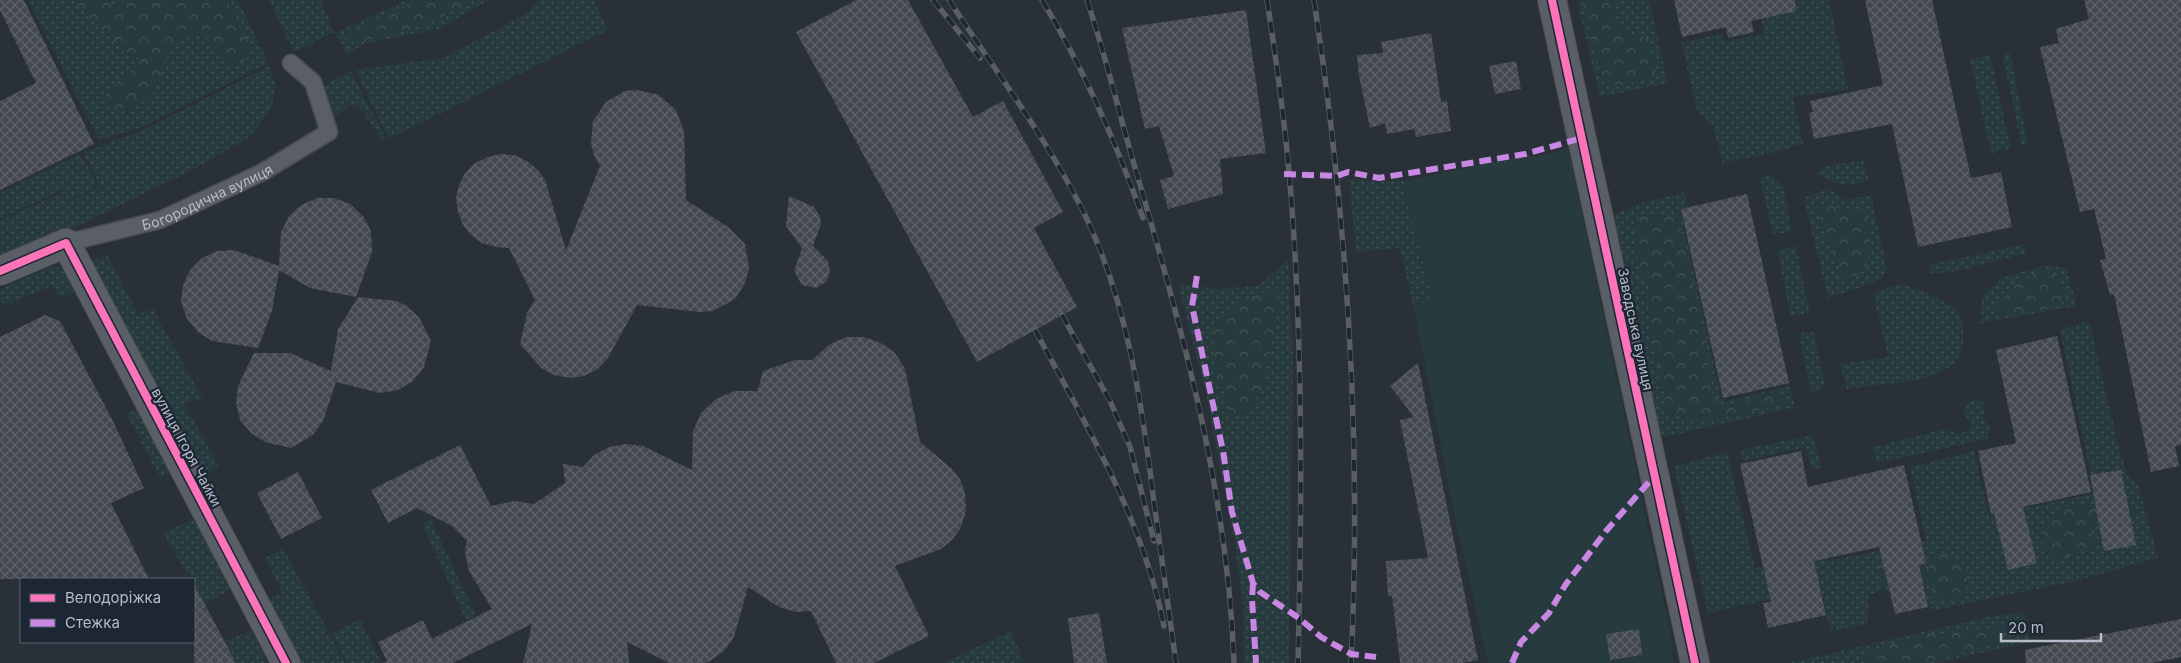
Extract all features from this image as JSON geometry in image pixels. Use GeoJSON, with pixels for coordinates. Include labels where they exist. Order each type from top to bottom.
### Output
{"type":"FeatureCollection","features":[{"type":"Feature","properties":{"kind":"street","name":"Заводська вулиця"},"geometry":{"type":"LineString","coordinates":[[1552,0],[1695,663]]}},
{"type":"Feature","properties":{"kind":"street","name":"Богородична вулиця"},"geometry":{"type":"LineString","coordinates":[[0,271],[66,243]]}},
{"type":"Feature","properties":{"kind":"street","name":"вулиця Ігоря Чайки"},"geometry":{"type":"LineString","coordinates":[[66,243],[286,663]]}},
{"type":"Feature","properties":{"kind":"lane","name":"Богородична вулиця"},"geometry":{"type":"LineString","coordinates":[[66,243],[160,220],[261,172],[329,132],[313,82],[291,63]]}},
{"type":"Feature","properties":{"kind":"green space"},"geometry":{"type":"Polygon","coordinates":[[[28,0],[238,0],[268,63],[145,126],[99,140],[28,0]]]}},
{"type":"Feature","properties":{"kind":"green space"},"geometry":{"type":"Polygon","coordinates":[[[73,0],[103,0],[112,5],[131,0],[227,0],[249,43],[250,55],[243,62],[230,64],[221,56],[205,34],[194,34],[181,42],[169,54],[153,92],[147,99],[129,109],[115,111],[104,102],[108,91],[132,71],[141,60],[119,47],[73,0]]]}},
{"type":"Feature","properties":{"kind":"green space"},"geometry":{"type":"Polygon","coordinates":[[[269,0],[321,0],[334,32],[294,52],[269,0]]]}},
{"type":"Feature","properties":{"kind":"green space"},"geometry":{"type":"Polygon","coordinates":[[[407,0],[489,0],[439,29],[364,44],[347,55],[336,33],[407,0]]]}},
{"type":"Feature","properties":{"kind":"green space"},"geometry":{"type":"Polygon","coordinates":[[[417,0],[474,0],[432,21],[388,36],[358,43],[350,42],[345,38],[354,30],[417,0]]]}},
{"type":"Feature","properties":{"kind":"green space"},"geometry":{"type":"Polygon","coordinates":[[[538,0],[594,0],[608,30],[389,139],[355,70],[443,58],[529,12],[538,0]]]}},
{"type":"Feature","properties":{"kind":"green space"},"geometry":{"type":"Polygon","coordinates":[[[1577,0],[1649,0],[1668,83],[1600,97],[1577,0]]]}},
{"type":"Feature","properties":{"kind":"green space"},"geometry":{"type":"Polygon","coordinates":[[[1582,0],[1617,0],[1612,9],[1620,30],[1648,39],[1655,59],[1656,77],[1619,86],[1602,80],[1582,0]]]}},
{"type":"Feature","properties":{"kind":"green space"},"geometry":{"type":"Polygon","coordinates":[[[1758,0],[1829,0],[1848,89],[1793,97],[1803,144],[1763,155],[1722,163],[1713,126],[1698,113],[1681,43],[1722,33],[1725,42],[1764,34],[1758,0]]]}},
{"type":"Feature","properties":{"kind":"green space"},"geometry":{"type":"Polygon","coordinates":[[[2010,52],[2028,145],[2022,146],[2002,54],[2010,52]]]}},
{"type":"Feature","properties":{"kind":"green space"},"geometry":{"type":"Polygon","coordinates":[[[1990,55],[2011,148],[1991,153],[1970,60],[1990,55]]]}},
{"type":"Feature","properties":{"kind":"green space"},"geometry":{"type":"Polygon","coordinates":[[[269,66],[276,85],[272,106],[251,136],[187,173],[76,227],[59,231],[0,255],[0,221],[62,192],[67,203],[98,188],[96,176],[83,153],[147,128],[269,66]]]}},
{"type":"Feature","properties":{"kind":"green space"},"geometry":{"type":"Polygon","coordinates":[[[351,71],[386,139],[381,141],[363,111],[356,105],[349,106],[331,120],[319,92],[331,81],[351,71]]]}},
{"type":"Feature","properties":{"kind":"green space"},"geometry":{"type":"Polygon","coordinates":[[[1568,147],[1672,642],[1673,663],[1488,663],[1456,521],[1413,305],[1433,300],[1406,199],[1405,181],[1493,162],[1551,154],[1568,147]]]}},
{"type":"Feature","properties":{"kind":"green space"},"geometry":{"type":"Polygon","coordinates":[[[80,154],[94,177],[95,188],[67,201],[62,190],[0,219],[0,193],[80,154]]]}},
{"type":"Feature","properties":{"kind":"green space"},"geometry":{"type":"Polygon","coordinates":[[[1863,161],[1869,180],[1860,183],[1847,185],[1836,183],[1816,173],[1832,164],[1863,161]]]}},
{"type":"Feature","properties":{"kind":"green space"},"geometry":{"type":"Polygon","coordinates":[[[1768,174],[1781,183],[1784,189],[1792,232],[1773,234],[1760,178],[1768,174]]]}},
{"type":"Feature","properties":{"kind":"green space"},"geometry":{"type":"Polygon","coordinates":[[[1349,179],[1380,182],[1405,181],[1406,199],[1433,300],[1413,305],[1400,248],[1356,252],[1349,179]]]}},
{"type":"Feature","properties":{"kind":"green space"},"geometry":{"type":"Polygon","coordinates":[[[1829,188],[1844,200],[1871,195],[1887,268],[1883,277],[1867,285],[1828,298],[1804,198],[1829,188]]]}},
{"type":"Feature","properties":{"kind":"green space"},"geometry":{"type":"Polygon","coordinates":[[[1685,192],[1688,206],[1680,209],[1722,402],[1790,386],[1795,407],[1661,438],[1614,215],[1641,203],[1685,192]]]}},
{"type":"Feature","properties":{"kind":"green space"},"geometry":{"type":"Polygon","coordinates":[[[1817,202],[1838,208],[1866,210],[1870,247],[1865,269],[1847,280],[1835,261],[1817,211],[1817,202]]]}},
{"type":"Feature","properties":{"kind":"green space"},"geometry":{"type":"Polygon","coordinates":[[[1678,215],[1706,341],[1711,390],[1722,408],[1779,390],[1785,396],[1784,405],[1723,418],[1669,416],[1651,334],[1646,284],[1635,250],[1634,218],[1678,215]]]}},
{"type":"Feature","properties":{"kind":"green space"},"geometry":{"type":"Polygon","coordinates":[[[2025,244],[2027,253],[1953,272],[1932,273],[1929,265],[2025,244]]]}},
{"type":"Feature","properties":{"kind":"green space"},"geometry":{"type":"Polygon","coordinates":[[[1796,246],[1810,313],[1791,317],[1777,250],[1796,246]]]}},
{"type":"Feature","properties":{"kind":"green space"},"geometry":{"type":"Polygon","coordinates":[[[107,255],[138,314],[153,309],[203,399],[184,403],[219,466],[204,477],[90,261],[107,255]]]}},
{"type":"Feature","properties":{"kind":"green space"},"geometry":{"type":"Polygon","coordinates":[[[1288,260],[1293,355],[1289,663],[1244,663],[1243,603],[1235,545],[1206,393],[1178,284],[1218,289],[1258,286],[1288,260]]]}},
{"type":"Feature","properties":{"kind":"green space"},"geometry":{"type":"Polygon","coordinates":[[[2047,265],[2066,268],[2077,306],[1981,323],[1982,296],[2001,278],[2047,265]]]}},
{"type":"Feature","properties":{"kind":"green space"},"geometry":{"type":"Polygon","coordinates":[[[50,267],[63,268],[77,290],[61,298],[51,286],[6,305],[0,301],[0,289],[50,267]]]}},
{"type":"Feature","properties":{"kind":"green space"},"geometry":{"type":"Polygon","coordinates":[[[2054,269],[2065,289],[2066,301],[2037,311],[2003,315],[1997,308],[2014,286],[2021,281],[2035,273],[2054,269]]]}},
{"type":"Feature","properties":{"kind":"green space"},"geometry":{"type":"Polygon","coordinates":[[[1900,283],[1939,299],[1958,312],[1963,330],[1963,346],[1960,354],[1955,362],[1945,370],[1924,378],[1847,389],[1840,364],[1888,357],[1873,294],[1900,283]]]}},
{"type":"Feature","properties":{"kind":"green space"},"geometry":{"type":"Polygon","coordinates":[[[1274,287],[1282,290],[1262,389],[1246,416],[1232,415],[1224,393],[1214,353],[1214,328],[1222,314],[1243,301],[1274,287]]]}},
{"type":"Feature","properties":{"kind":"green space"},"geometry":{"type":"Polygon","coordinates":[[[2089,321],[2120,453],[2128,476],[2138,484],[2158,558],[2076,581],[1930,611],[1923,581],[1869,594],[1867,624],[1830,631],[1821,588],[1708,613],[1674,466],[1727,452],[1755,568],[1827,554],[1828,561],[1926,541],[1910,467],[1974,451],[1989,516],[2095,493],[2060,330],[2089,321]]]}},
{"type":"Feature","properties":{"kind":"green space"},"geometry":{"type":"Polygon","coordinates":[[[1803,332],[1813,332],[1815,336],[1824,383],[1819,391],[1811,392],[1799,335],[1803,332]]]}},
{"type":"Feature","properties":{"kind":"green space"},"geometry":{"type":"Polygon","coordinates":[[[1978,399],[1986,406],[1982,418],[1991,427],[1987,439],[1877,463],[1873,447],[1944,429],[1957,434],[1968,431],[1972,423],[1963,414],[1967,403],[1978,399]]]}},
{"type":"Feature","properties":{"kind":"green space"},"geometry":{"type":"Polygon","coordinates":[[[140,409],[171,473],[160,478],[126,413],[140,409]]]}},
{"type":"Feature","properties":{"kind":"green space"},"geometry":{"type":"Polygon","coordinates":[[[1814,435],[1821,468],[1812,470],[1806,447],[1743,461],[1740,450],[1814,435]]]}},
{"type":"Feature","properties":{"kind":"green space"},"geometry":{"type":"Polygon","coordinates":[[[2086,504],[2132,505],[2138,516],[2096,519],[2090,530],[2094,547],[2056,561],[2041,540],[2045,521],[2062,508],[2086,504]]]}},
{"type":"Feature","properties":{"kind":"green space"},"geometry":{"type":"Polygon","coordinates":[[[430,518],[476,615],[466,620],[423,526],[430,518]]]}},
{"type":"Feature","properties":{"kind":"green space"},"geometry":{"type":"Polygon","coordinates":[[[195,519],[230,590],[204,605],[197,595],[200,593],[195,583],[195,578],[192,578],[189,572],[186,573],[163,532],[195,519]]]}},
{"type":"Feature","properties":{"kind":"green space"},"geometry":{"type":"Polygon","coordinates":[[[283,548],[345,663],[301,663],[267,600],[282,592],[265,558],[283,548]]]}},
{"type":"Feature","properties":{"kind":"green space"},"geometry":{"type":"Polygon","coordinates":[[[1932,553],[1950,553],[1971,579],[1962,598],[1934,601],[1929,578],[1879,588],[1878,564],[1897,560],[1908,566],[1929,569],[1932,553]]]}},
{"type":"Feature","properties":{"kind":"green space"},"geometry":{"type":"Polygon","coordinates":[[[2025,613],[2029,642],[1938,663],[1789,663],[1996,615],[2025,613]]]}},
{"type":"Feature","properties":{"kind":"green space"},"geometry":{"type":"Polygon","coordinates":[[[360,619],[381,663],[347,663],[332,634],[360,619]]]}},
{"type":"Feature","properties":{"kind":"green space"},"geometry":{"type":"Polygon","coordinates":[[[2014,621],[2021,623],[2017,637],[1925,663],[1866,663],[1862,661],[1873,650],[1926,634],[1977,631],[2014,621]]]}},
{"type":"Feature","properties":{"kind":"green space"},"geometry":{"type":"Polygon","coordinates":[[[251,631],[267,663],[237,663],[225,641],[251,631]]]}},
{"type":"Feature","properties":{"kind":"green space"},"geometry":{"type":"Polygon","coordinates":[[[1011,631],[1023,661],[1018,663],[944,663],[1011,631]]]}},
{"type":"Feature","properties":{"kind":"building"},"geometry":{"type":"Polygon","coordinates":[[[0,0],[24,0],[94,144],[0,190],[0,101],[36,83],[0,10],[0,0]]]}},
{"type":"Feature","properties":{"kind":"building"},"geometry":{"type":"Polygon","coordinates":[[[856,0],[908,0],[973,117],[1003,101],[1063,212],[1034,228],[1077,307],[977,362],[796,32],[856,0]]]}},
{"type":"Feature","properties":{"kind":"building"},"geometry":{"type":"Polygon","coordinates":[[[1674,0],[1795,0],[1796,11],[1751,21],[1754,32],[1728,38],[1726,27],[1682,37],[1674,0]]]}},
{"type":"Feature","properties":{"kind":"building"},"geometry":{"type":"Polygon","coordinates":[[[1865,0],[1932,0],[1971,178],[2001,172],[2012,227],[1918,247],[1892,124],[1814,139],[1809,113],[1813,112],[1810,101],[1883,85],[1865,0]]]}},
{"type":"Feature","properties":{"kind":"building"},"geometry":{"type":"Polygon","coordinates":[[[2084,0],[2181,0],[2181,445],[2175,446],[2179,466],[2151,472],[2114,294],[2110,295],[2100,260],[2106,259],[2094,209],[2080,212],[2040,47],[2059,43],[2056,29],[2089,19],[2084,0]]]}},
{"type":"Feature","properties":{"kind":"building"},"geometry":{"type":"Polygon","coordinates":[[[1246,10],[1266,153],[1220,159],[1223,194],[1168,209],[1160,180],[1174,176],[1159,126],[1145,129],[1122,28],[1246,10]]]}},
{"type":"Feature","properties":{"kind":"building"},"geometry":{"type":"Polygon","coordinates":[[[1431,33],[1441,102],[1447,101],[1451,131],[1416,137],[1414,129],[1387,134],[1385,123],[1370,128],[1359,76],[1357,55],[1383,53],[1381,42],[1431,33]]]}},
{"type":"Feature","properties":{"kind":"building"},"geometry":{"type":"Polygon","coordinates":[[[1516,61],[1521,89],[1495,94],[1489,66],[1516,61]]]}},
{"type":"Feature","properties":{"kind":"building"},"geometry":{"type":"Polygon","coordinates":[[[637,90],[659,95],[676,110],[684,131],[686,200],[728,227],[745,244],[749,268],[745,283],[735,299],[713,311],[700,312],[637,305],[608,358],[598,369],[584,376],[570,378],[554,375],[541,368],[520,344],[527,313],[535,300],[509,248],[482,243],[471,235],[463,225],[458,212],[456,198],[459,185],[465,173],[475,163],[488,157],[501,154],[514,155],[527,161],[537,169],[545,180],[566,250],[600,166],[591,144],[593,121],[606,102],[625,91],[637,90]]]}},
{"type":"Feature","properties":{"kind":"building"},"geometry":{"type":"Polygon","coordinates":[[[1747,194],[1789,383],[1723,398],[1681,209],[1747,194]]]}},
{"type":"Feature","properties":{"kind":"building"},"geometry":{"type":"Polygon","coordinates":[[[789,196],[814,207],[820,216],[821,224],[813,246],[828,261],[830,272],[826,282],[816,288],[802,285],[794,271],[802,248],[786,226],[789,196]]]}},
{"type":"Feature","properties":{"kind":"building"},"geometry":{"type":"Polygon","coordinates":[[[317,198],[334,198],[350,204],[363,216],[371,231],[372,252],[356,297],[310,288],[279,270],[272,311],[258,348],[212,341],[198,332],[187,319],[181,302],[183,285],[190,270],[202,258],[217,251],[234,250],[279,266],[281,232],[289,216],[301,205],[317,198]]]}},
{"type":"Feature","properties":{"kind":"building"},"geometry":{"type":"Polygon","coordinates":[[[358,297],[396,301],[405,305],[419,317],[431,341],[424,367],[413,381],[398,390],[380,393],[336,382],[323,421],[313,435],[291,448],[265,442],[251,433],[240,420],[236,403],[238,386],[254,353],[290,353],[331,371],[338,329],[358,297]]]}},
{"type":"Feature","properties":{"kind":"building"},"geometry":{"type":"Polygon","coordinates":[[[45,315],[60,321],[112,419],[144,488],[111,503],[148,578],[0,579],[0,337],[45,315]]]}},
{"type":"Feature","properties":{"kind":"building"},"geometry":{"type":"Polygon","coordinates":[[[2057,336],[2091,492],[2023,507],[2037,563],[2008,570],[1994,513],[1991,514],[1978,451],[2016,443],[1996,350],[2057,336]]]}},
{"type":"Feature","properties":{"kind":"building"},"geometry":{"type":"Polygon","coordinates":[[[847,337],[864,337],[881,343],[895,353],[905,369],[920,442],[951,468],[960,479],[965,493],[966,511],[961,527],[953,539],[941,549],[895,566],[929,636],[874,663],[836,663],[811,611],[796,612],[779,607],[748,587],[734,637],[724,651],[704,663],[669,663],[627,642],[629,663],[523,663],[532,624],[453,663],[382,663],[387,661],[378,642],[423,620],[432,639],[492,609],[469,571],[465,552],[467,541],[452,526],[417,508],[388,523],[371,490],[460,445],[491,506],[515,501],[534,504],[565,483],[563,464],[583,467],[594,455],[609,447],[626,444],[643,446],[692,470],[693,431],[701,413],[716,399],[734,391],[757,391],[757,393],[763,371],[795,360],[812,360],[830,344],[847,337]]]}},
{"type":"Feature","properties":{"kind":"building"},"geometry":{"type":"Polygon","coordinates":[[[1418,363],[1478,660],[1462,663],[1400,663],[1392,596],[1388,596],[1386,561],[1428,558],[1400,420],[1414,417],[1390,386],[1418,363]]]}},
{"type":"Feature","properties":{"kind":"building"},"geometry":{"type":"Polygon","coordinates":[[[1801,451],[1808,487],[1904,465],[1926,563],[1919,565],[1928,607],[1895,614],[1879,547],[1814,561],[1826,615],[1768,628],[1763,603],[1771,602],[1740,464],[1801,451]]]}},
{"type":"Feature","properties":{"kind":"building"},"geometry":{"type":"Polygon","coordinates":[[[2121,470],[2136,545],[2104,551],[2090,475],[2121,470]]]}},
{"type":"Feature","properties":{"kind":"building"},"geometry":{"type":"Polygon","coordinates":[[[298,472],[322,518],[281,539],[257,493],[298,472]]]}},
{"type":"Feature","properties":{"kind":"building"},"geometry":{"type":"Polygon","coordinates":[[[195,586],[236,663],[194,663],[195,643],[195,586]]]}},
{"type":"Feature","properties":{"kind":"building"},"geometry":{"type":"Polygon","coordinates":[[[1099,613],[1107,663],[1074,663],[1068,618],[1099,613]]]}},
{"type":"Feature","properties":{"kind":"building"},"geometry":{"type":"Polygon","coordinates":[[[2181,619],[2181,657],[2151,663],[2026,663],[2025,650],[2181,619]]]}},
{"type":"Feature","properties":{"kind":"building"},"geometry":{"type":"Polygon","coordinates":[[[1639,629],[1642,655],[1610,660],[1606,634],[1639,629]]]}},
{"type":"Feature","properties":{"kind":"railway"},"geometry":{"type":"LineString","coordinates":[[933,0],[980,58]]}},
{"type":"Feature","properties":{"kind":"railway"},"geometry":{"type":"LineString","coordinates":[[949,0],[1035,127],[1067,180],[1097,241],[1110,276],[1137,384],[1176,663]]}},
{"type":"Feature","properties":{"kind":"railway"},"geometry":{"type":"LineString","coordinates":[[1042,0],[1072,52],[1098,106],[1143,218]]}},
{"type":"Feature","properties":{"kind":"railway"},"geometry":{"type":"LineString","coordinates":[[1087,0],[1170,292],[1200,414],[1223,538],[1230,600],[1234,663]]}},
{"type":"Feature","properties":{"kind":"railway"},"geometry":{"type":"LineString","coordinates":[[1267,0],[1287,146],[1298,312],[1301,487],[1298,663]]}},
{"type":"Feature","properties":{"kind":"railway"},"geometry":{"type":"LineString","coordinates":[[1314,0],[1335,164],[1349,330],[1354,497],[1351,663]]}},
{"type":"Feature","properties":{"kind":"railway"},"geometry":{"type":"LineString","coordinates":[[1062,315],[1110,401],[1130,447],[1154,541]]}},
{"type":"Feature","properties":{"kind":"railway"},"geometry":{"type":"LineString","coordinates":[[1035,330],[1111,474],[1142,548],[1155,587],[1164,626]]}},
{"type":"Feature","properties":{"kind":"marked path"},"geometry":{"type":"LineString","coordinates":[[1284,174],[1337,176],[1348,172],[1379,178],[1525,154],[1582,138]]}},
{"type":"Feature","properties":{"kind":"marked path"},"geometry":{"type":"LineString","coordinates":[[1197,276],[1192,306],[1223,451],[1232,512],[1253,583],[1260,592],[1299,618],[1321,637],[1351,654],[1376,657]]}},
{"type":"Feature","properties":{"kind":"marked path"},"geometry":{"type":"LineString","coordinates":[[1512,663],[1521,642],[1549,613],[1566,584],[1606,531],[1655,475]]}},
{"type":"Feature","properties":{"kind":"marked path"},"geometry":{"type":"LineString","coordinates":[[1253,583],[1252,599],[1256,663]]}},
{"type":"Feature","properties":{"kind":"cycle path"},"geometry":{"type":"LineString","coordinates":[[1552,0],[1695,663]]}},
{"type":"Feature","properties":{"kind":"cycle path"},"geometry":{"type":"LineString","coordinates":[[0,271],[66,243],[286,663]]}}]}
